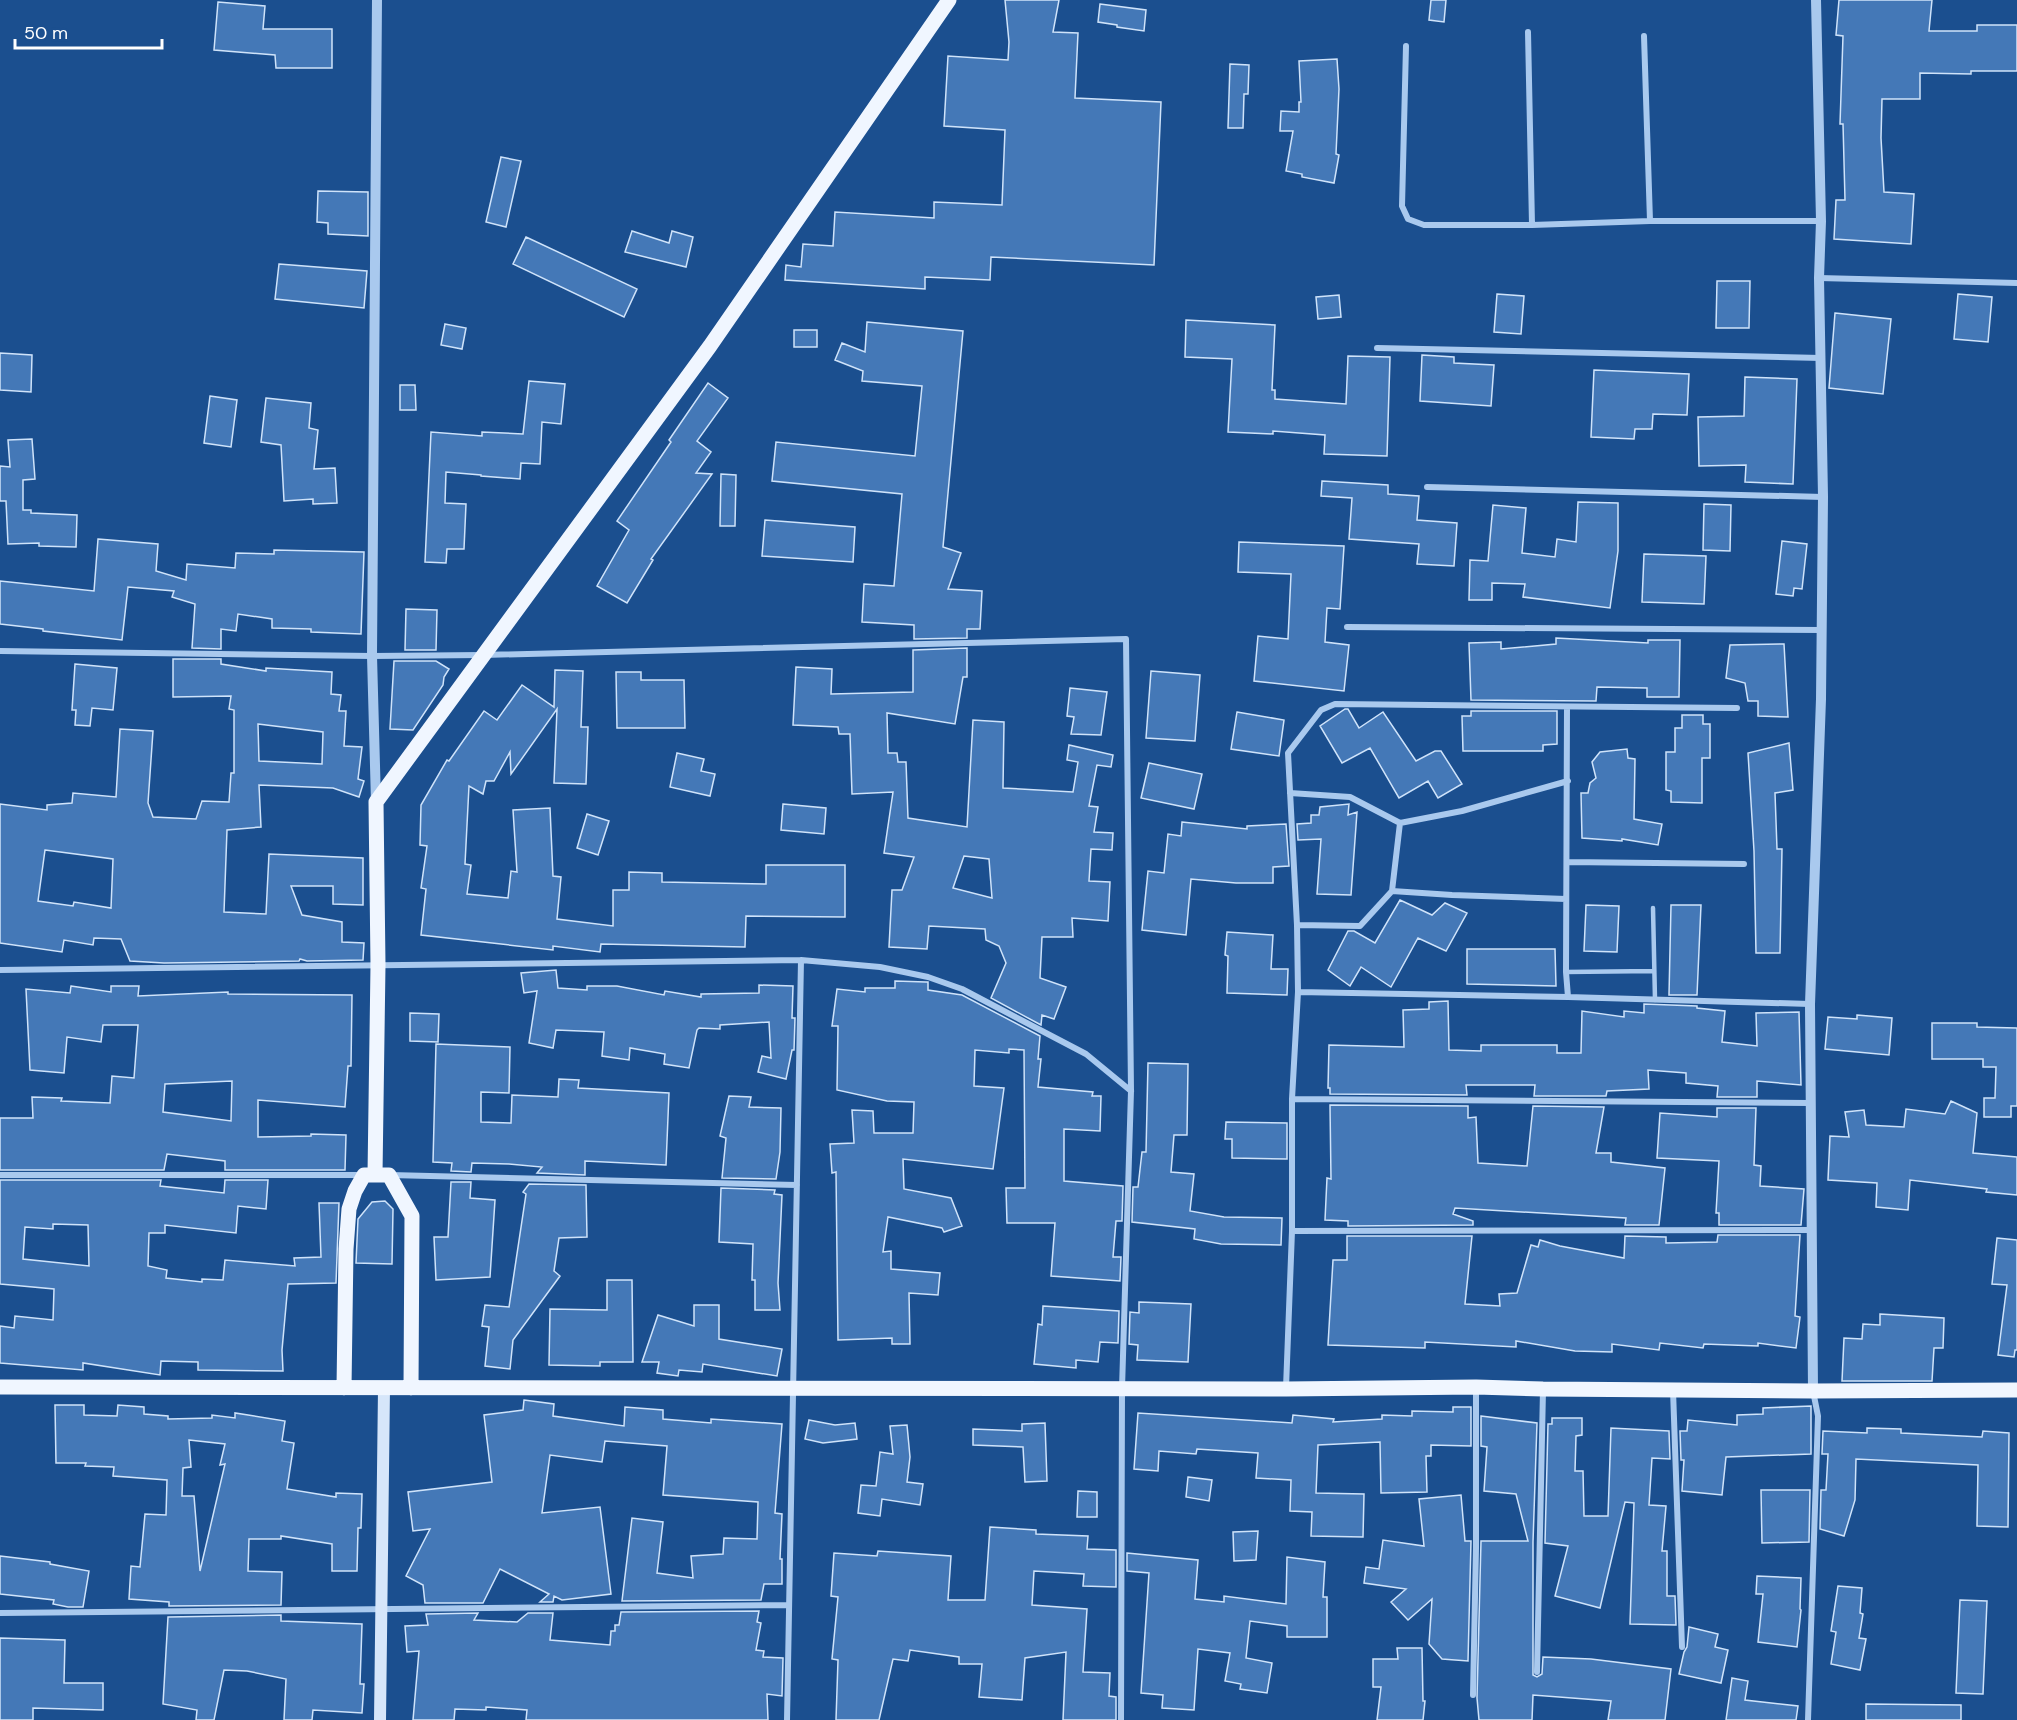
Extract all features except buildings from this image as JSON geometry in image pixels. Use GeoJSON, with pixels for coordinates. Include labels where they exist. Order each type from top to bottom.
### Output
{"type":"FeatureCollection","features":[{"type":"Feature","properties":{"kind":"main road"},"geometry":{"type":"LineString","coordinates":[[411,1388],[412,1216],[376,1175],[378,965],[376,802],[710,346],[949,0]]}},
{"type":"Feature","properties":{"kind":"main road"},"geometry":{"type":"LineString","coordinates":[[344,1388],[346,1249],[350,1209],[355,1191],[376,1175]]}},
{"type":"Feature","properties":{"kind":"main road"},"geometry":{"type":"LineString","coordinates":[[0,1388],[1286,1389],[1476,1387],[1813,1391],[2017,1390]]}},
{"type":"Feature","properties":{"kind":"main road"},"geometry":{"type":"LineString","coordinates":[[380,1720],[384,1388]]}},
{"type":"Feature","properties":{"kind":"street"},"geometry":{"type":"LineString","coordinates":[[376,802],[372,656],[377,0]]}},
{"type":"Feature","properties":{"kind":"street"},"geometry":{"type":"LineString","coordinates":[[1808,1720],[1818,1416],[1813,1391],[1810,1004],[1821,699],[1823,497],[1819,278],[1821,221],[1816,0]]}},
{"type":"Feature","properties":{"kind":"street"},"geometry":{"type":"LineString","coordinates":[[1528,32],[1532,225]]}},
{"type":"Feature","properties":{"kind":"street"},"geometry":{"type":"LineString","coordinates":[[1644,36],[1650,220]]}},
{"type":"Feature","properties":{"kind":"street"},"geometry":{"type":"LineString","coordinates":[[1406,46],[1402,206],[1408,219],[1424,225],[1532,225],[1650,220],[1821,221]]}},
{"type":"Feature","properties":{"kind":"street"},"geometry":{"type":"LineString","coordinates":[[1819,278],[2017,283]]}},
{"type":"Feature","properties":{"kind":"street"},"geometry":{"type":"LineString","coordinates":[[1377,348],[1821,358]]}},
{"type":"Feature","properties":{"kind":"street"},"geometry":{"type":"LineString","coordinates":[[1427,488],[1823,497]]}},
{"type":"Feature","properties":{"kind":"street"},"geometry":{"type":"LineString","coordinates":[[1347,627],[1822,630]]}},
{"type":"Feature","properties":{"kind":"street"},"geometry":{"type":"LineString","coordinates":[[0,651],[372,656],[483,655],[1126,639],[1131,1091],[1122,1389],[1121,1720]]}},
{"type":"Feature","properties":{"kind":"street"},"geometry":{"type":"LineString","coordinates":[[1286,1389],[1292,1230],[1292,1099],[1298,992],[1297,925],[1288,753],[1321,710],[1335,704],[1737,708]]}},
{"type":"Feature","properties":{"kind":"street"},"geometry":{"type":"LineString","coordinates":[[1567,707],[1566,972],[1568,997]]}},
{"type":"Feature","properties":{"kind":"street"},"geometry":{"type":"LineString","coordinates":[[1290,794],[1350,797],[1400,823],[1462,811],[1568,781]]}},
{"type":"Feature","properties":{"kind":"street"},"geometry":{"type":"LineString","coordinates":[[1297,925],[1360,926],[1392,891],[1400,823]]}},
{"type":"Feature","properties":{"kind":"street"},"geometry":{"type":"LineString","coordinates":[[1567,861],[1744,864]]}},
{"type":"Feature","properties":{"kind":"street"},"geometry":{"type":"LineString","coordinates":[[1392,891],[1566,899]]}},
{"type":"Feature","properties":{"kind":"street"},"geometry":{"type":"LineString","coordinates":[[0,970],[801,960],[880,967],[928,977],[962,989],[1086,1054],[1131,1091]]}},
{"type":"Feature","properties":{"kind":"street"},"geometry":{"type":"LineString","coordinates":[[787,1720],[801,960]]}},
{"type":"Feature","properties":{"kind":"street"},"geometry":{"type":"LineString","coordinates":[[1298,992],[1810,1004]]}},
{"type":"Feature","properties":{"kind":"street"},"geometry":{"type":"LineString","coordinates":[[1292,1099],[1809,1103]]}},
{"type":"Feature","properties":{"kind":"street"},"geometry":{"type":"LineString","coordinates":[[0,1175],[376,1175],[797,1185]]}},
{"type":"Feature","properties":{"kind":"street"},"geometry":{"type":"LineString","coordinates":[[1292,1230],[1810,1230]]}},
{"type":"Feature","properties":{"kind":"street"},"geometry":{"type":"LineString","coordinates":[[1473,1695],[1476,1387]]}},
{"type":"Feature","properties":{"kind":"street"},"geometry":{"type":"LineString","coordinates":[[1537,1672],[1543,1389]]}},
{"type":"Feature","properties":{"kind":"street"},"geometry":{"type":"LineString","coordinates":[[1672,1389],[1682,1647]]}},
{"type":"Feature","properties":{"kind":"street"},"geometry":{"type":"LineString","coordinates":[[0,1613],[789,1605]]}},
{"type":"Feature","properties":{"kind":"lane"},"geometry":{"type":"LineString","coordinates":[[1653,908],[1655,1000]]}},
{"type":"Feature","properties":{"kind":"lane"},"geometry":{"type":"LineString","coordinates":[[1566,972],[1654,971]]}}]}
